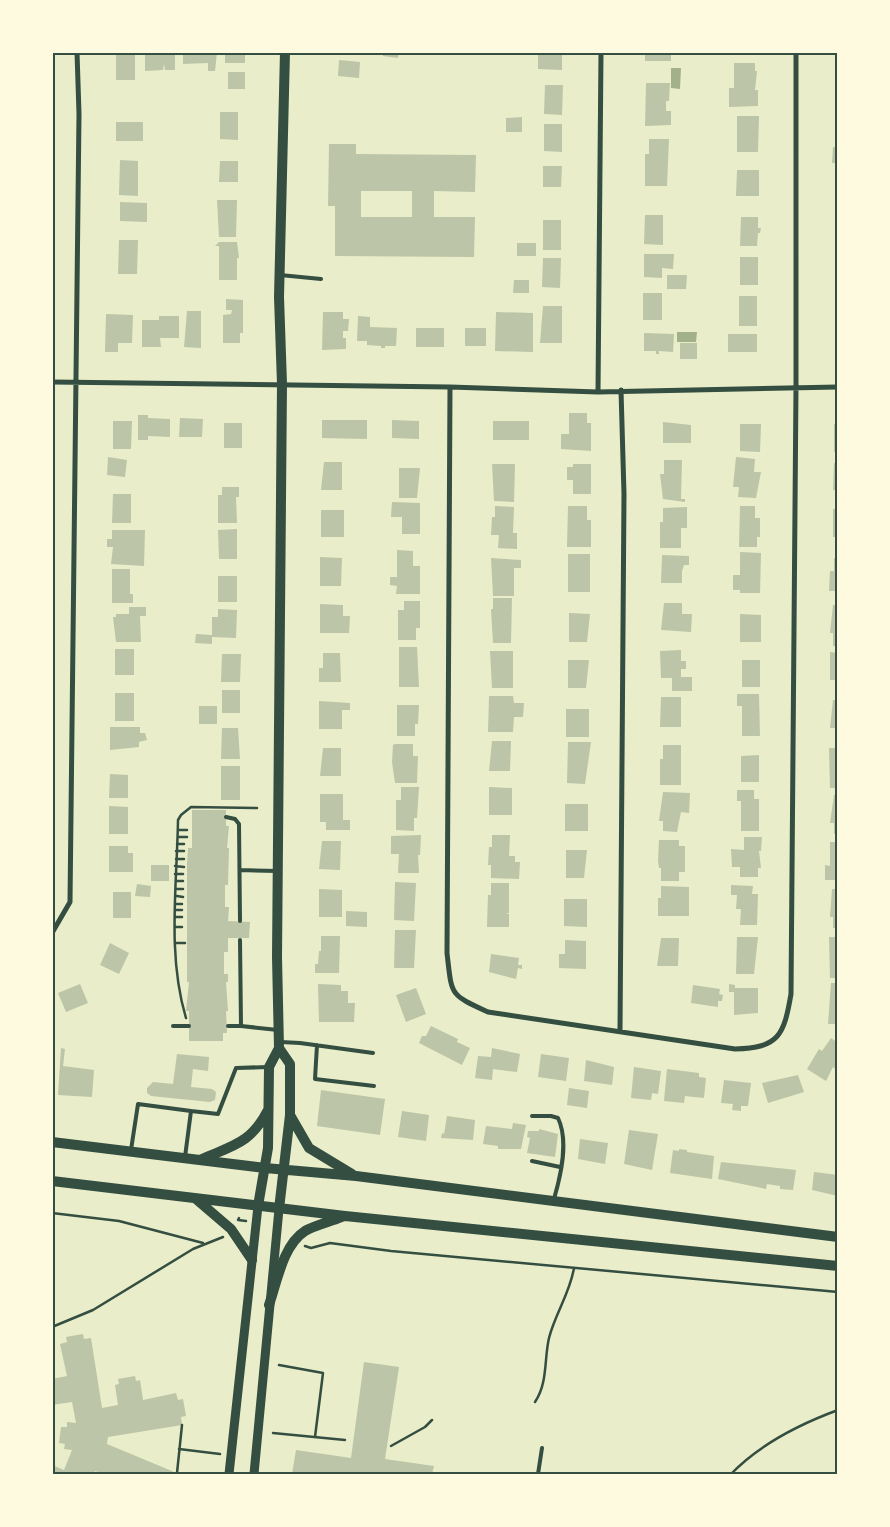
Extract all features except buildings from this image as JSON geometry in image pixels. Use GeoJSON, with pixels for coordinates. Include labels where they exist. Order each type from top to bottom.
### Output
{"type":"FeatureCollection","features":[{"type":"Feature","properties":{"kind":"main road"},"geometry":{"type":"LineString","coordinates":[[280,1209],[290,1115],[290,1064],[279,1045],[278,1030],[282,384],[280,275],[284,52]]}},
{"type":"Feature","properties":{"kind":"main road"},"geometry":{"type":"LineString","coordinates":[[258,1206],[265,1168],[270,1107],[269,1067],[279,1045]]}},
{"type":"Feature","properties":{"kind":"main road"},"geometry":{"type":"LineString","coordinates":[[202,1159],[248,1138],[259,1127],[270,1107]]}},
{"type":"Feature","properties":{"kind":"main road"},"geometry":{"type":"LineString","coordinates":[[290,1115],[309,1148],[356,1176]]}},
{"type":"Feature","properties":{"kind":"main road"},"geometry":{"type":"LineString","coordinates":[[52,1142],[132,1150],[265,1168],[356,1176],[838,1237]]}},
{"type":"Feature","properties":{"kind":"main road"},"geometry":{"type":"LineString","coordinates":[[52,1181],[280,1209],[838,1266]]}},
{"type":"Feature","properties":{"kind":"main road"},"geometry":{"type":"LineString","coordinates":[[196,1199],[231,1229],[252,1260]]}},
{"type":"Feature","properties":{"kind":"main road"},"geometry":{"type":"LineString","coordinates":[[269,1305],[288,1251],[296,1237],[306,1230],[345,1216]]}},
{"type":"Feature","properties":{"kind":"street"},"geometry":{"type":"LineString","coordinates":[[52,933],[70,902],[79,114],[77,52]]}},
{"type":"Feature","properties":{"kind":"street"},"geometry":{"type":"LineString","coordinates":[[598,392],[601,52]]}},
{"type":"Feature","properties":{"kind":"street"},"geometry":{"type":"LineString","coordinates":[[450,387],[447,954],[451,989],[462,1000],[488,1012],[735,1049],[768,1046],[778,1035],[786,1020],[791,994],[796,387],[794,229],[796,52]]}},
{"type":"Feature","properties":{"kind":"street"},"geometry":{"type":"LineString","coordinates":[[52,382],[450,387],[598,392],[621,390],[838,387]]}},
{"type":"Feature","properties":{"kind":"street"},"geometry":{"type":"LineString","coordinates":[[620,1032],[624,494],[621,390]]}},
{"type":"Feature","properties":{"kind":"street"},"geometry":{"type":"LineString","coordinates":[[229,1474],[258,1206]]}},
{"type":"Feature","properties":{"kind":"street"},"geometry":{"type":"LineString","coordinates":[[254,1474],[269,1305],[280,1209]]}},
{"type":"Feature","properties":{"kind":"lane"},"geometry":{"type":"LineString","coordinates":[[280,275],[320,279]]}},
{"type":"Feature","properties":{"kind":"lane"},"geometry":{"type":"LineString","coordinates":[[226,817],[235,819],[239,824],[240,921]]}},
{"type":"Feature","properties":{"kind":"lane"},"geometry":{"type":"LineString","coordinates":[[240,870],[278,872]]}},
{"type":"Feature","properties":{"kind":"lane"},"geometry":{"type":"LineString","coordinates":[[240,940],[240,1026]]}},
{"type":"Feature","properties":{"kind":"lane"},"geometry":{"type":"LineString","coordinates":[[173,1026],[188,1026]]}},
{"type":"Feature","properties":{"kind":"lane"},"geometry":{"type":"LineString","coordinates":[[228,1026],[278,1030]]}},
{"type":"Feature","properties":{"kind":"lane"},"geometry":{"type":"LineString","coordinates":[[279,1045],[317,1045],[373,1053]]}},
{"type":"Feature","properties":{"kind":"lane"},"geometry":{"type":"LineString","coordinates":[[317,1045],[315,1079],[374,1086]]}},
{"type":"Feature","properties":{"kind":"lane"},"geometry":{"type":"LineString","coordinates":[[132,1150],[138,1104],[218,1114],[236,1068],[269,1067]]}},
{"type":"Feature","properties":{"kind":"lane"},"geometry":{"type":"LineString","coordinates":[[185,1157],[191,1111]]}},
{"type":"Feature","properties":{"kind":"lane"},"geometry":{"type":"LineString","coordinates":[[532,1116],[558,1118],[564,1130],[554,1201]]}},
{"type":"Feature","properties":{"kind":"lane"},"geometry":{"type":"LineString","coordinates":[[532,1161],[560,1167]]}},
{"type":"Feature","properties":{"kind":"lane"},"geometry":{"type":"LineString","coordinates":[[538,1474],[542,1448]]}},
{"type":"Feature","properties":{"kind":"path"},"geometry":{"type":"LineString","coordinates":[[188,1026],[175,956],[177,889],[175,866],[181,815],[191,807],[257,808]]}},
{"type":"Feature","properties":{"kind":"path"},"geometry":{"type":"LineString","coordinates":[[178,830],[187,830]]}},
{"type":"Feature","properties":{"kind":"path"},"geometry":{"type":"LineString","coordinates":[[178,837],[187,837]]}},
{"type":"Feature","properties":{"kind":"path"},"geometry":{"type":"LineString","coordinates":[[177,844],[184,844]]}},
{"type":"Feature","properties":{"kind":"path"},"geometry":{"type":"LineString","coordinates":[[176,851],[184,851]]}},
{"type":"Feature","properties":{"kind":"path"},"geometry":{"type":"LineString","coordinates":[[176,859],[184,859]]}},
{"type":"Feature","properties":{"kind":"path"},"geometry":{"type":"LineString","coordinates":[[175,866],[184,867]]}},
{"type":"Feature","properties":{"kind":"path"},"geometry":{"type":"LineString","coordinates":[[175,874],[183,874]]}},
{"type":"Feature","properties":{"kind":"path"},"geometry":{"type":"LineString","coordinates":[[176,881],[183,881]]}},
{"type":"Feature","properties":{"kind":"path"},"geometry":{"type":"LineString","coordinates":[[177,889],[183,889]]}},
{"type":"Feature","properties":{"kind":"path"},"geometry":{"type":"LineString","coordinates":[[177,896],[183,897]]}},
{"type":"Feature","properties":{"kind":"path"},"geometry":{"type":"LineString","coordinates":[[176,904],[182,904]]}},
{"type":"Feature","properties":{"kind":"path"},"geometry":{"type":"LineString","coordinates":[[176,910],[182,910]]}},
{"type":"Feature","properties":{"kind":"path"},"geometry":{"type":"LineString","coordinates":[[176,917],[182,918]]}},
{"type":"Feature","properties":{"kind":"path"},"geometry":{"type":"LineString","coordinates":[[176,927],[182,927]]}},
{"type":"Feature","properties":{"kind":"path"},"geometry":{"type":"LineString","coordinates":[[176,943],[185,943]]}},
{"type":"Feature","properties":{"kind":"path"},"geometry":{"type":"LineString","coordinates":[[52,1213],[119,1220],[204,1244]]}},
{"type":"Feature","properties":{"kind":"path"},"geometry":{"type":"LineString","coordinates":[[239,1218],[238,1220],[246,1221]]}},
{"type":"Feature","properties":{"kind":"path"},"geometry":{"type":"LineString","coordinates":[[52,1327],[94,1310],[204,1244],[215,1241],[226,1234]]}},
{"type":"Feature","properties":{"kind":"path"},"geometry":{"type":"LineString","coordinates":[[302,1243],[308,1248],[330,1243],[391,1251],[838,1292]]}},
{"type":"Feature","properties":{"kind":"path"},"geometry":{"type":"LineString","coordinates":[[534,1402],[541,1393],[549,1338],[572,1282],[574,1268]]}},
{"type":"Feature","properties":{"kind":"path"},"geometry":{"type":"LineString","coordinates":[[279,1365],[323,1372],[315,1437]]}},
{"type":"Feature","properties":{"kind":"path"},"geometry":{"type":"LineString","coordinates":[[731,1474],[767,1446],[809,1421],[838,1410]]}},
{"type":"Feature","properties":{"kind":"path"},"geometry":{"type":"LineString","coordinates":[[391,1446],[432,1420]]}},
{"type":"Feature","properties":{"kind":"path"},"geometry":{"type":"LineString","coordinates":[[177,1473],[182,1425]]}},
{"type":"Feature","properties":{"kind":"path"},"geometry":{"type":"LineString","coordinates":[[273,1433],[345,1440]]}},
{"type":"Feature","properties":{"kind":"path"},"geometry":{"type":"LineString","coordinates":[[180,1449],[220,1454]]}},
{"type":"Feature","properties":{"kind":"shaded area"},"geometry":{"type":"Polygon","coordinates":[[[671,68],[681,68],[680,89],[671,88],[671,68]]]}},
{"type":"Feature","properties":{"kind":"shaded area"},"geometry":{"type":"Polygon","coordinates":[[[677,332],[697,332],[696,342],[677,342],[677,332]]]}}]}
